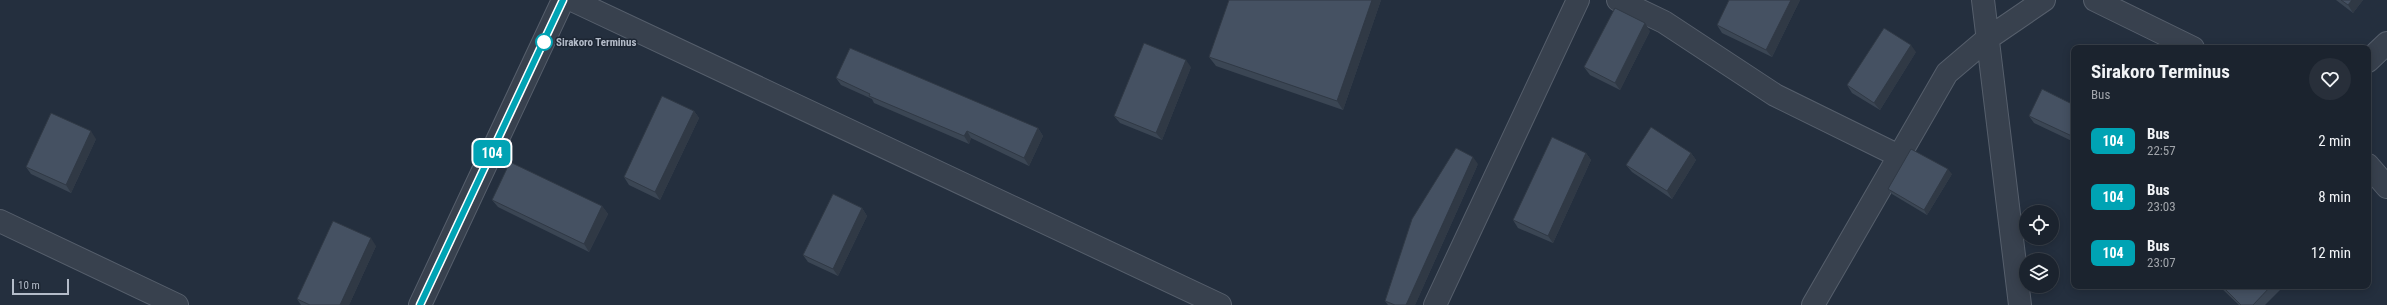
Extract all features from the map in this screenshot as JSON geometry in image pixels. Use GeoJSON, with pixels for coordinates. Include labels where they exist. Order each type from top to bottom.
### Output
{"type":"FeatureCollection","features":[{"type":"Feature","properties":{"kind":"street"},"geometry":{"type":"LineString","coordinates":[[420,305],[563,0]]}},
{"type":"Feature","properties":{"kind":"street"},"geometry":{"type":"LineString","coordinates":[[572,0],[1220,305]]}},
{"type":"Feature","properties":{"kind":"street"},"geometry":{"type":"LineString","coordinates":[[1618,0],[1664,22],[1775,95],[1899,156]]}},
{"type":"Feature","properties":{"kind":"street"},"geometry":{"type":"LineString","coordinates":[[1983,0],[2020,305]]}},
{"type":"Feature","properties":{"kind":"street"},"geometry":{"type":"LineString","coordinates":[[1813,305],[1947,73],[1987,39],[2044,0]]}},
{"type":"Feature","properties":{"kind":"street"},"geometry":{"type":"LineString","coordinates":[[2095,0],[2187,45]]}},
{"type":"Feature","properties":{"kind":"street"},"geometry":{"type":"LineString","coordinates":[[1435,305],[1574,1]]}},
{"type":"Feature","properties":{"kind":"street"},"geometry":{"type":"LineString","coordinates":[[2371,58],[2387,43]]}},
{"type":"Feature","properties":{"kind":"street"},"geometry":{"type":"LineString","coordinates":[[2371,168],[2387,186]]}},
{"type":"Feature","properties":{"kind":"street"},"geometry":{"type":"LineString","coordinates":[[0,221],[177,305]]}},
{"type":"Feature","properties":{"kind":"building"},"geometry":{"type":"Polygon","coordinates":[[[1229,0],[1372,0],[1337,101],[1209,57],[1229,0]]]}},
{"type":"Feature","properties":{"kind":"building"},"geometry":{"type":"Polygon","coordinates":[[[1729,0],[1791,0],[1766,50],[1717,25],[1729,0]]]}},
{"type":"Feature","properties":{"kind":"building"},"geometry":{"type":"Polygon","coordinates":[[[2341,0],[2352,0],[2348,5],[2341,0]]]}},
{"type":"Feature","properties":{"kind":"building"},"geometry":{"type":"Polygon","coordinates":[[[1615,8],[1645,23],[1615,83],[1584,67],[1615,8]]]}},
{"type":"Feature","properties":{"kind":"building"},"geometry":{"type":"Polygon","coordinates":[[[1884,28],[1911,45],[1874,103],[1847,85],[1884,28]]]}},
{"type":"Feature","properties":{"kind":"building"},"geometry":{"type":"Polygon","coordinates":[[[1144,43],[1186,60],[1156,133],[1114,116],[1144,43]]]}},
{"type":"Feature","properties":{"kind":"building"},"geometry":{"type":"Polygon","coordinates":[[[850,48],[1038,128],[1024,158],[967,131],[964,136],[869,96],[870,94],[836,78],[850,48]]]}},
{"type":"Feature","properties":{"kind":"building"},"geometry":{"type":"Polygon","coordinates":[[[2042,89],[2071,104],[2071,136],[2029,116],[2042,89]]]}},
{"type":"Feature","properties":{"kind":"building"},"geometry":{"type":"Polygon","coordinates":[[[662,96],[694,111],[655,192],[624,177],[662,96]]]}},
{"type":"Feature","properties":{"kind":"building"},"geometry":{"type":"Polygon","coordinates":[[[51,113],[91,131],[66,185],[26,167],[51,113]]]}},
{"type":"Feature","properties":{"kind":"building"},"geometry":{"type":"Polygon","coordinates":[[[1651,127],[1691,153],[1667,191],[1626,165],[1651,127]]]}},
{"type":"Feature","properties":{"kind":"building"},"geometry":{"type":"Polygon","coordinates":[[[1552,137],[1586,153],[1548,236],[1513,220],[1552,137]]]}},
{"type":"Feature","properties":{"kind":"building"},"geometry":{"type":"Polygon","coordinates":[[[1456,148],[1473,157],[1406,305],[1395,305],[1385,301],[1412,219],[1456,148]]]}},
{"type":"Feature","properties":{"kind":"building"},"geometry":{"type":"Polygon","coordinates":[[[1911,149],[1948,169],[1924,210],[1888,189],[1911,149]]]}},
{"type":"Feature","properties":{"kind":"building"},"geometry":{"type":"Polygon","coordinates":[[[510,162],[602,206],[584,244],[492,200],[510,162]]]}},
{"type":"Feature","properties":{"kind":"building"},"geometry":{"type":"Polygon","coordinates":[[[833,194],[862,208],[833,269],[803,255],[833,194]]]}},
{"type":"Feature","properties":{"kind":"building"},"geometry":{"type":"Polygon","coordinates":[[[333,221],[371,238],[340,305],[310,305],[297,299],[333,221]]]}},
{"type":"Feature","properties":{"kind":"building"},"geometry":{"type":"Polygon","coordinates":[[[2225,289],[2268,289],[2253,305],[2241,305],[2225,289]]]}},
{"type":"Feature","properties":{"kind":"bus line","name":"104"},"geometry":{"type":"LineString","coordinates":[[420,305],[563,0]]}},
{"type":"Feature","properties":{"kind":"place","name":"Sirakoro Terminus"},"geometry":{"type":"Point","coordinates":[544,42]}}]}
